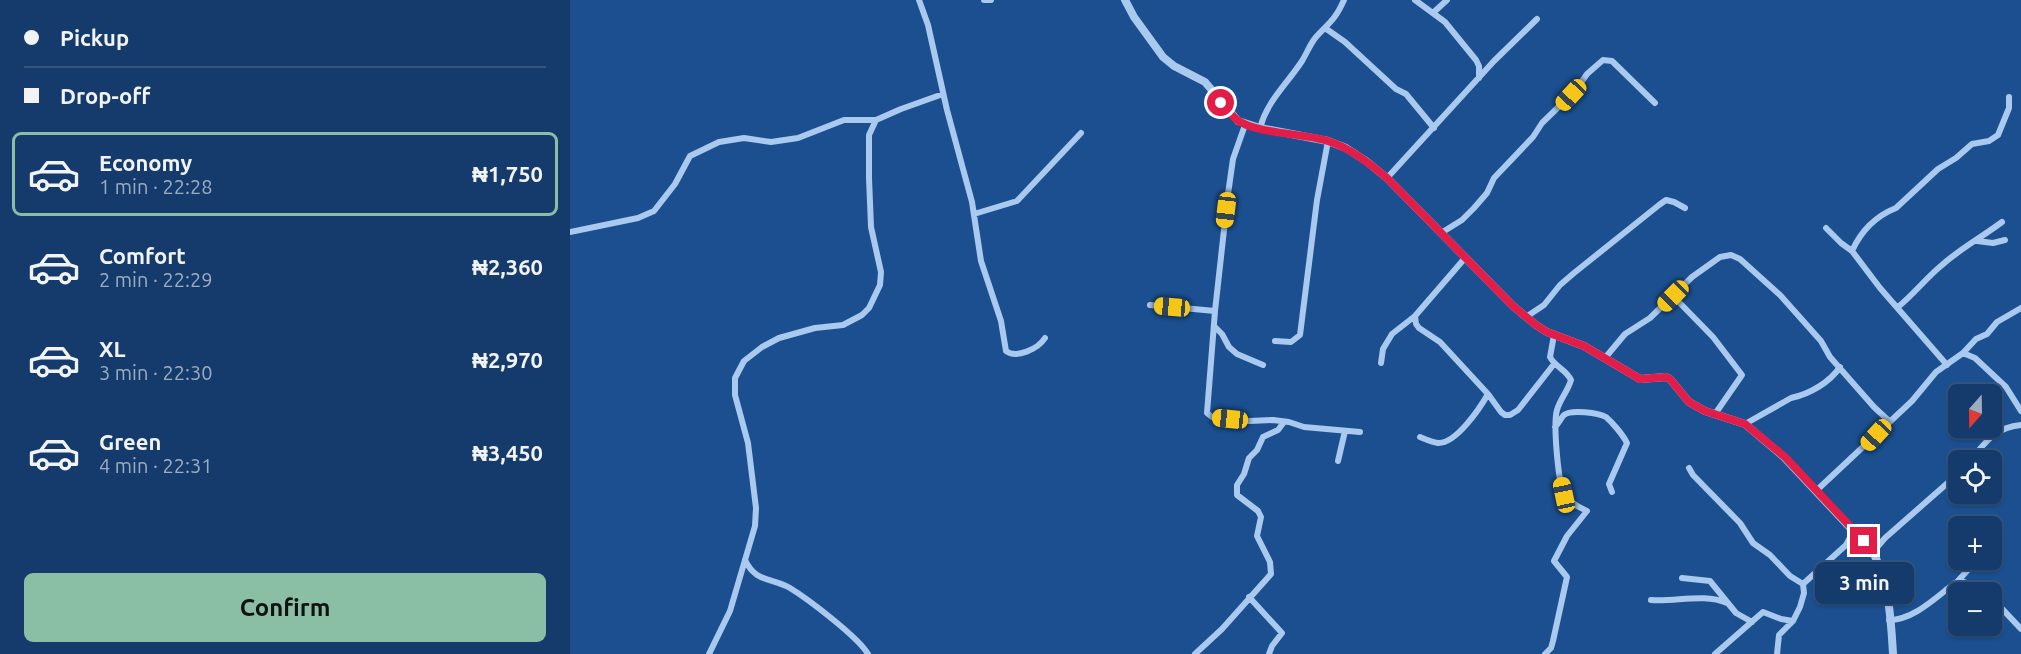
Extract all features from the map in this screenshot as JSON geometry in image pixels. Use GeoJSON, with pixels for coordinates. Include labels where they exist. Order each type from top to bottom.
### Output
{"type":"FeatureCollection","features":[{"type":"Feature","properties":{"kind":"street"},"geometry":{"type":"LineString","coordinates":[[919,0],[928,25],[974,214],[981,261],[1001,321],[1006,351],[1010,354],[1020,354],[1040,344],[1045,338]]}},
{"type":"Feature","properties":{"kind":"street"},"geometry":{"type":"LineString","coordinates":[[984,0],[991,0]]}},
{"type":"Feature","properties":{"kind":"street"},"geometry":{"type":"LineString","coordinates":[[1125,0],[1163,57],[1174,66],[1205,82],[1233,117],[1245,125],[1328,141],[1346,148],[1387,178],[1526,317],[1547,332],[1584,346],[1640,379],[1659,376],[1670,379],[1689,402],[1705,411],[1745,424],[1785,457],[1873,552],[1879,564],[1888,597],[1893,654]]}},
{"type":"Feature","properties":{"kind":"street"},"geometry":{"type":"LineString","coordinates":[[1260,128],[1263,115],[1280,89],[1303,60],[1314,39],[1337,17],[1344,0]]}},
{"type":"Feature","properties":{"kind":"street"},"geometry":{"type":"LineString","coordinates":[[1415,0],[1434,12],[1476,60],[1479,66],[1479,79]]}},
{"type":"Feature","properties":{"kind":"street"},"geometry":{"type":"LineString","coordinates":[[1434,12],[1447,0]]}},
{"type":"Feature","properties":{"kind":"street"},"geometry":{"type":"LineString","coordinates":[[1387,178],[1537,19]]}},
{"type":"Feature","properties":{"kind":"street"},"geometry":{"type":"LineString","coordinates":[[1325,28],[1345,42],[1396,89],[1406,94],[1434,128]]}},
{"type":"Feature","properties":{"kind":"street"},"geometry":{"type":"LineString","coordinates":[[1442,233],[1462,220],[1474,208],[1487,193],[1494,178],[1533,137],[1542,123],[1576,90],[1587,74],[1603,60],[1612,61],[1655,103]]}},
{"type":"Feature","properties":{"kind":"street"},"geometry":{"type":"LineString","coordinates":[[570,232],[638,218],[654,211],[675,184],[690,156],[719,142],[744,138],[771,141],[798,138],[844,120],[876,120],[943,94]]}},
{"type":"Feature","properties":{"kind":"street"},"geometry":{"type":"LineString","coordinates":[[1852,251],[1858,238],[1870,225],[1888,211],[1896,208],[1938,169],[1956,158],[1972,144],[1989,141],[1998,135],[2009,108],[2009,97]]}},
{"type":"Feature","properties":{"kind":"street"},"geometry":{"type":"LineString","coordinates":[[709,654],[730,611],[752,541],[756,508],[748,443],[735,394],[735,378],[744,361],[762,347],[779,338],[800,331],[843,325],[862,315],[869,308],[880,285],[881,272],[871,227],[868,178],[869,135],[876,120]]}},
{"type":"Feature","properties":{"kind":"street"},"geometry":{"type":"LineString","coordinates":[[863,121],[869,135]]}},
{"type":"Feature","properties":{"kind":"street"},"geometry":{"type":"LineString","coordinates":[[1245,125],[1233,159],[1215,311],[1207,413],[1212,417],[1249,421],[1268,420],[1304,427],[1360,432]]}},
{"type":"Feature","properties":{"kind":"street"},"geometry":{"type":"LineString","coordinates":[[974,214],[1017,201],[1081,133]]}},
{"type":"Feature","properties":{"kind":"street"},"geometry":{"type":"LineString","coordinates":[[1275,341],[1291,342],[1300,335],[1312,234],[1328,141]]}},
{"type":"Feature","properties":{"kind":"street"},"geometry":{"type":"LineString","coordinates":[[1526,317],[1544,305],[1560,285],[1574,273],[1666,200],[1685,208]]}},
{"type":"Feature","properties":{"kind":"street"},"geometry":{"type":"LineString","coordinates":[[1898,307],[1941,265],[1966,245],[1976,241],[2002,222]]}},
{"type":"Feature","properties":{"kind":"street"},"geometry":{"type":"LineString","coordinates":[[1826,228],[1852,251],[1880,288],[1947,364]]}},
{"type":"Feature","properties":{"kind":"street"},"geometry":{"type":"LineString","coordinates":[[1976,241],[1993,243],[2005,240]]}},
{"type":"Feature","properties":{"kind":"street"},"geometry":{"type":"LineString","coordinates":[[1605,357],[1625,334],[1650,318],[1692,277],[1720,257],[1735,256],[1780,295],[1874,407],[1890,421]]}},
{"type":"Feature","properties":{"kind":"street"},"geometry":{"type":"LineString","coordinates":[[1381,363],[1383,349],[1392,334],[1415,316],[1465,258]]}},
{"type":"Feature","properties":{"kind":"street"},"geometry":{"type":"LineString","coordinates":[[1673,296],[1713,337],[1742,375],[1715,414]]}},
{"type":"Feature","properties":{"kind":"street"},"geometry":{"type":"LineString","coordinates":[[1150,305],[1215,311]]}},
{"type":"Feature","properties":{"kind":"street"},"geometry":{"type":"LineString","coordinates":[[1817,490],[1912,401],[1936,372],[1963,354],[1972,342],[1989,332],[1997,322],[2021,308]]}},
{"type":"Feature","properties":{"kind":"street"},"geometry":{"type":"LineString","coordinates":[[1415,316],[1419,328],[1440,342],[1488,394],[1501,412],[1510,415],[1514,413],[1554,364]]}},
{"type":"Feature","properties":{"kind":"street"},"geometry":{"type":"LineString","coordinates":[[1214,326],[1237,354],[1263,365]]}},
{"type":"Feature","properties":{"kind":"street"},"geometry":{"type":"LineString","coordinates":[[1545,654],[1551,648],[1567,577],[1554,561],[1567,536],[1587,511],[1564,495],[1557,457],[1555,427],[1558,406],[1571,380],[1565,370],[1554,364],[1549,353],[1554,335]]}},
{"type":"Feature","properties":{"kind":"street"},"geometry":{"type":"LineString","coordinates":[[1963,354],[1975,358],[2006,387],[2021,411]]}},
{"type":"Feature","properties":{"kind":"street"},"geometry":{"type":"LineString","coordinates":[[1745,424],[1791,398],[1830,380],[1840,367]]}},
{"type":"Feature","properties":{"kind":"street"},"geometry":{"type":"LineString","coordinates":[[1420,437],[1437,443],[1449,439],[1474,417],[1488,394]]}},
{"type":"Feature","properties":{"kind":"street"},"geometry":{"type":"LineString","coordinates":[[1555,427],[1564,415],[1588,413],[1605,416],[1625,438],[1627,443],[1609,484],[1612,492]]}},
{"type":"Feature","properties":{"kind":"street"},"geometry":{"type":"LineString","coordinates":[[1195,654],[1222,629],[1268,579],[1272,566],[1257,536],[1262,521],[1260,514],[1237,495],[1236,488],[1249,458],[1257,450],[1263,437],[1278,430],[1284,422]]}},
{"type":"Feature","properties":{"kind":"street"},"geometry":{"type":"LineString","coordinates":[[1979,450],[1990,436],[2021,425]]}},
{"type":"Feature","properties":{"kind":"street"},"geometry":{"type":"LineString","coordinates":[[1338,461],[1345,431]]}},
{"type":"Feature","properties":{"kind":"street"},"geometry":{"type":"LineString","coordinates":[[1689,468],[1693,475],[1740,523],[1753,543],[1770,555],[1790,576],[1803,584]]}},
{"type":"Feature","properties":{"kind":"street"},"geometry":{"type":"LineString","coordinates":[[1873,552],[1885,538],[1948,483]]}},
{"type":"Feature","properties":{"kind":"street"},"geometry":{"type":"LineString","coordinates":[[1777,654],[1779,635],[1793,621],[1803,599],[1803,584],[1846,544],[1854,530]]}},
{"type":"Feature","properties":{"kind":"street"},"geometry":{"type":"LineString","coordinates":[[745,560],[756,576],[785,585],[797,592],[855,638],[868,654]]}},
{"type":"Feature","properties":{"kind":"street"},"geometry":{"type":"LineString","coordinates":[[1956,582],[1967,570]]}},
{"type":"Feature","properties":{"kind":"street"},"geometry":{"type":"LineString","coordinates":[[1682,578],[1710,581],[1738,614],[1752,622]]}},
{"type":"Feature","properties":{"kind":"street"},"geometry":{"type":"LineString","coordinates":[[1889,620],[1910,616],[1948,588]]}},
{"type":"Feature","properties":{"kind":"street"},"geometry":{"type":"LineString","coordinates":[[1250,597],[1282,633],[1269,654]]}},
{"type":"Feature","properties":{"kind":"street"},"geometry":{"type":"LineString","coordinates":[[1651,600],[1699,598],[1728,603]]}},
{"type":"Feature","properties":{"kind":"street"},"geometry":{"type":"LineString","coordinates":[[2002,609],[2021,629]]}},
{"type":"Feature","properties":{"kind":"street"},"geometry":{"type":"LineString","coordinates":[[1715,654],[1762,612],[1793,621]]}},
{"type":"Feature","properties":{"kind":"route"},"geometry":{"type":"LineString","coordinates":[[1221,103],[1233,117],[1245,125],[1328,141],[1346,148],[1366,161],[1387,178],[1513,306],[1536,325],[1560,338],[1584,346],[1640,379],[1666,377],[1689,402],[1705,411],[1745,424],[1785,457],[1864,541]]}}]}
